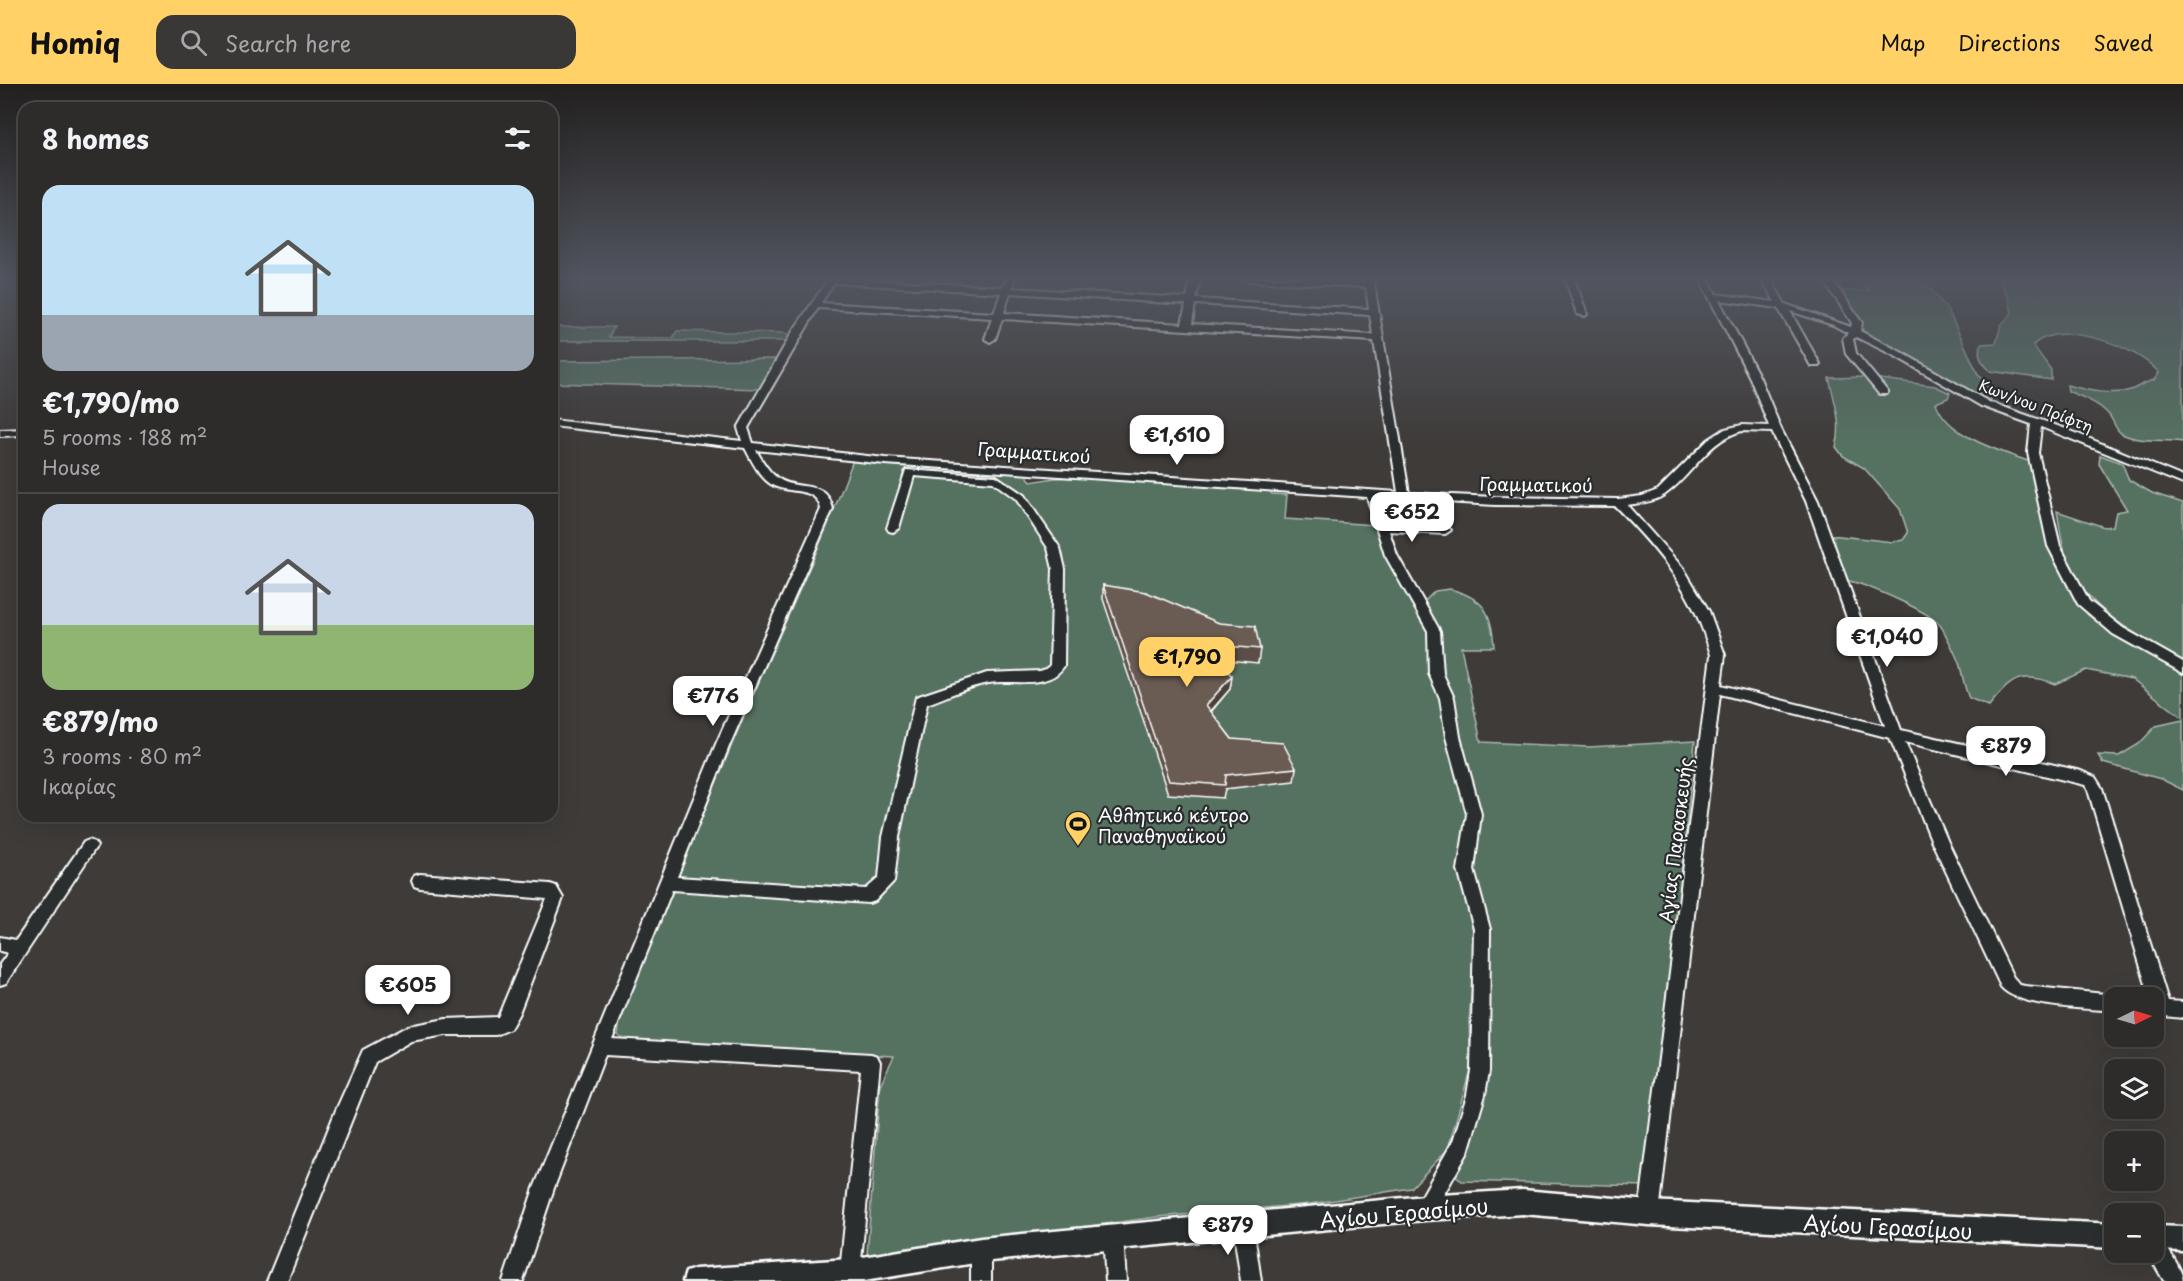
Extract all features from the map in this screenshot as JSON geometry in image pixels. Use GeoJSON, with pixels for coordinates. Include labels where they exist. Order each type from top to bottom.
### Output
{"type":"FeatureCollection","features":[{"type":"Feature","properties":{"kind":"street"},"geometry":{"type":"LineString","coordinates":[[513,1281],[544,1188],[723,744],[784,611],[827,509],[825,498],[816,492],[775,482],[748,446],[743,428],[797,334]]}},
{"type":"Feature","properties":{"kind":"street"},"geometry":{"type":"LineString","coordinates":[[990,339],[992,334]]}},
{"type":"Feature","properties":{"kind":"street"},"geometry":{"type":"LineString","coordinates":[[1299,334],[1378,338]]}},
{"type":"Feature","properties":{"kind":"street"},"geometry":{"type":"LineString","coordinates":[[1377,334],[1404,496]]}},
{"type":"Feature","properties":{"kind":"street"},"geometry":{"type":"LineString","coordinates":[[1732,334],[1812,501],[1895,734],[1940,842],[2010,987],[2025,994],[2104,1002]]}},
{"type":"Feature","properties":{"kind":"street"},"geometry":{"type":"LineString","coordinates":[[1798,334],[1815,364]]}},
{"type":"Feature","properties":{"kind":"street"},"geometry":{"type":"LineString","coordinates":[[1853,334],[1848,338],[1851,354],[1883,392]]}},
{"type":"Feature","properties":{"kind":"street","name":"Κων/νου Πρίφτη"},"geometry":{"type":"LineString","coordinates":[[1858,334],[1985,404],[2062,430],[2183,481]]}},
{"type":"Feature","properties":{"kind":"street"},"geometry":{"type":"LineString","coordinates":[[2036,423],[2033,453],[2054,546],[2084,604],[2118,631],[2183,668]]}},
{"type":"Feature","properties":{"kind":"street","name":"Γραμματικού"},"geometry":{"type":"LineString","coordinates":[[558,424],[885,461],[1404,496],[1495,501],[1618,503],[1644,500],[1662,492],[1712,442],[1729,431],[1742,428],[1776,429]]}},
{"type":"Feature","properties":{"kind":"street"},"geometry":{"type":"LineString","coordinates":[[0,433],[18,432]]}},
{"type":"Feature","properties":{"kind":"street"},"geometry":{"type":"LineString","coordinates":[[668,883],[869,896],[886,880],[891,837],[921,701],[987,678],[1040,676],[1052,673],[1057,666],[1059,569],[1054,548],[1020,497],[996,479],[910,472],[893,528]]}},
{"type":"Feature","properties":{"kind":"street"},"geometry":{"type":"LineString","coordinates":[[1372,494],[1391,555],[1434,631],[1436,674],[1447,698],[1453,737],[1474,814],[1466,870],[1482,929],[1480,1071],[1476,1095],[1461,1145],[1425,1208]]}},
{"type":"Feature","properties":{"kind":"street","name":"Αγίας Παρασκευής"},"geometry":{"type":"LineString","coordinates":[[1618,503],[1668,555],[1681,572],[1705,612],[1713,631],[1718,655],[1649,1213]]}},
{"type":"Feature","properties":{"kind":"street"},"geometry":{"type":"LineString","coordinates":[[1381,527],[1445,530]]}},
{"type":"Feature","properties":{"kind":"street"},"geometry":{"type":"LineString","coordinates":[[1715,688],[1895,734],[2081,777],[2094,784],[2151,987]]}},
{"type":"Feature","properties":{"kind":"street"},"geometry":{"type":"LineString","coordinates":[[0,978],[89,846]]}},
{"type":"Feature","properties":{"kind":"street"},"geometry":{"type":"LineString","coordinates":[[277,1281],[369,1056],[408,1034],[446,1027],[496,1027],[504,1023],[555,898],[550,891],[420,881]]}},
{"type":"Feature","properties":{"kind":"street"},"geometry":{"type":"LineString","coordinates":[[0,944],[20,948]]}},
{"type":"Feature","properties":{"kind":"street"},"geometry":{"type":"LineString","coordinates":[[2164,1008],[2183,1010]]}},
{"type":"Feature","properties":{"kind":"street"},"geometry":{"type":"LineString","coordinates":[[600,1047],[871,1062],[849,1276]]}},
{"type":"Feature","properties":{"kind":"street","name":"Αγίου Γερασίμου"},"geometry":{"type":"LineString","coordinates":[[705,1281],[849,1276],[981,1250],[1425,1208],[1523,1202],[1649,1213],[2104,1235]]}},
{"type":"Feature","properties":{"kind":"street"},"geometry":{"type":"LineString","coordinates":[[1243,1226],[1251,1281]]}},
{"type":"Feature","properties":{"kind":"street"},"geometry":{"type":"LineString","coordinates":[[1113,1237],[1116,1281]]}},
{"type":"Feature","properties":{"kind":"street"},"geometry":{"type":"LineString","coordinates":[[2164,1238],[2183,1239]]}},
{"type":"Feature","properties":{"kind":"street"},"geometry":{"type":"LineString","coordinates":[[981,1250],[981,1281]]}},
{"type":"Feature","properties":{"kind":"street"},"geometry":{"type":"LineString","coordinates":[[2164,1263],[2175,1281]]}},
{"type":"Feature","properties":{"kind":"green space"},"geometry":{"type":"Polygon","coordinates":[[[558,334],[611,334],[609,337],[673,338],[675,334],[786,334],[790,336],[788,341],[558,341],[558,334]]]}},
{"type":"Feature","properties":{"kind":"green space"},"geometry":{"type":"Polygon","coordinates":[[[1867,334],[1959,334],[1978,374],[1990,389],[1991,400],[1985,400],[1867,334]]]}},
{"type":"Feature","properties":{"kind":"green space"},"geometry":{"type":"Polygon","coordinates":[[[1999,334],[2183,334],[2183,442],[2144,440],[2122,434],[2109,415],[2100,407],[2068,391],[2067,385],[2100,392],[2125,391],[2154,380],[2159,373],[2135,354],[2099,339],[2080,335],[2062,334],[2046,337],[2033,345],[2051,370],[2051,380],[1990,371],[1982,362],[1980,348],[1981,344],[1996,343],[1999,334]]]}},
{"type":"Feature","properties":{"kind":"green space"},"geometry":{"type":"Polygon","coordinates":[[[778,359],[761,389],[558,383],[558,361],[778,359]]]}},
{"type":"Feature","properties":{"kind":"green space"},"geometry":{"type":"Polygon","coordinates":[[[1865,377],[1935,386],[1950,393],[1948,398],[1936,403],[1942,415],[1952,425],[1976,441],[2031,462],[2078,599],[2088,615],[2123,639],[2183,672],[2183,718],[2132,679],[2086,670],[2055,684],[2033,678],[2018,680],[2004,689],[1989,706],[1969,698],[1960,666],[1942,628],[1936,621],[1898,600],[1846,580],[1830,535],[1893,542],[1903,540],[1908,533],[1900,509],[1864,468],[1843,456],[1836,447],[1839,430],[1829,378],[1865,377]]]}},
{"type":"Feature","properties":{"kind":"green space"},"geometry":{"type":"Polygon","coordinates":[[[2100,455],[2122,463],[2129,480],[2152,493],[2183,503],[2183,661],[2133,633],[2103,610],[2078,582],[2069,565],[2057,511],[2104,527],[2113,526],[2116,512],[2127,510],[2099,464],[2100,455]]]}},
{"type":"Feature","properties":{"kind":"green space","name":"Αθλητικό κέντρο Παναθηναϊκού"},"geometry":{"type":"Polygon","coordinates":[[[853,460],[1025,472],[1031,482],[1054,478],[1092,477],[1267,489],[1272,494],[1287,495],[1285,519],[1376,525],[1428,625],[1443,702],[1467,801],[1476,929],[1469,1023],[1471,1066],[1448,1149],[1411,1188],[1310,1204],[1157,1217],[867,1255],[880,1085],[894,1056],[629,1043],[618,1035],[620,1019],[702,816],[818,549],[853,460]]]}},
{"type":"Feature","properties":{"kind":"green space"},"geometry":{"type":"Polygon","coordinates":[[[1450,589],[1478,602],[1484,608],[1491,624],[1494,647],[1461,647],[1481,742],[1589,747],[1695,741],[1669,1000],[1645,1186],[1462,1181],[1453,1175],[1489,1068],[1473,870],[1477,811],[1440,672],[1437,627],[1424,602],[1435,591],[1450,589]]]}},
{"type":"Feature","properties":{"kind":"green space"},"geometry":{"type":"Polygon","coordinates":[[[2183,720],[2183,790],[2161,779],[2103,763],[2098,755],[2119,756],[2139,744],[2156,726],[2183,720]]]}},
{"type":"Feature","properties":{"kind":"building"},"geometry":{"type":"Polygon","coordinates":[[[1103,585],[1146,592],[1219,623],[1255,626],[1260,649],[1202,644],[1232,676],[1206,705],[1232,739],[1283,743],[1296,768],[1226,775],[1225,785],[1169,781],[1103,585]]]}},
{"type":"Feature","properties":{"kind":"place","name":"Αθλητικό κέντρο Παναθηναϊκού"},"geometry":{"type":"Point","coordinates":[1078,847]}}]}
